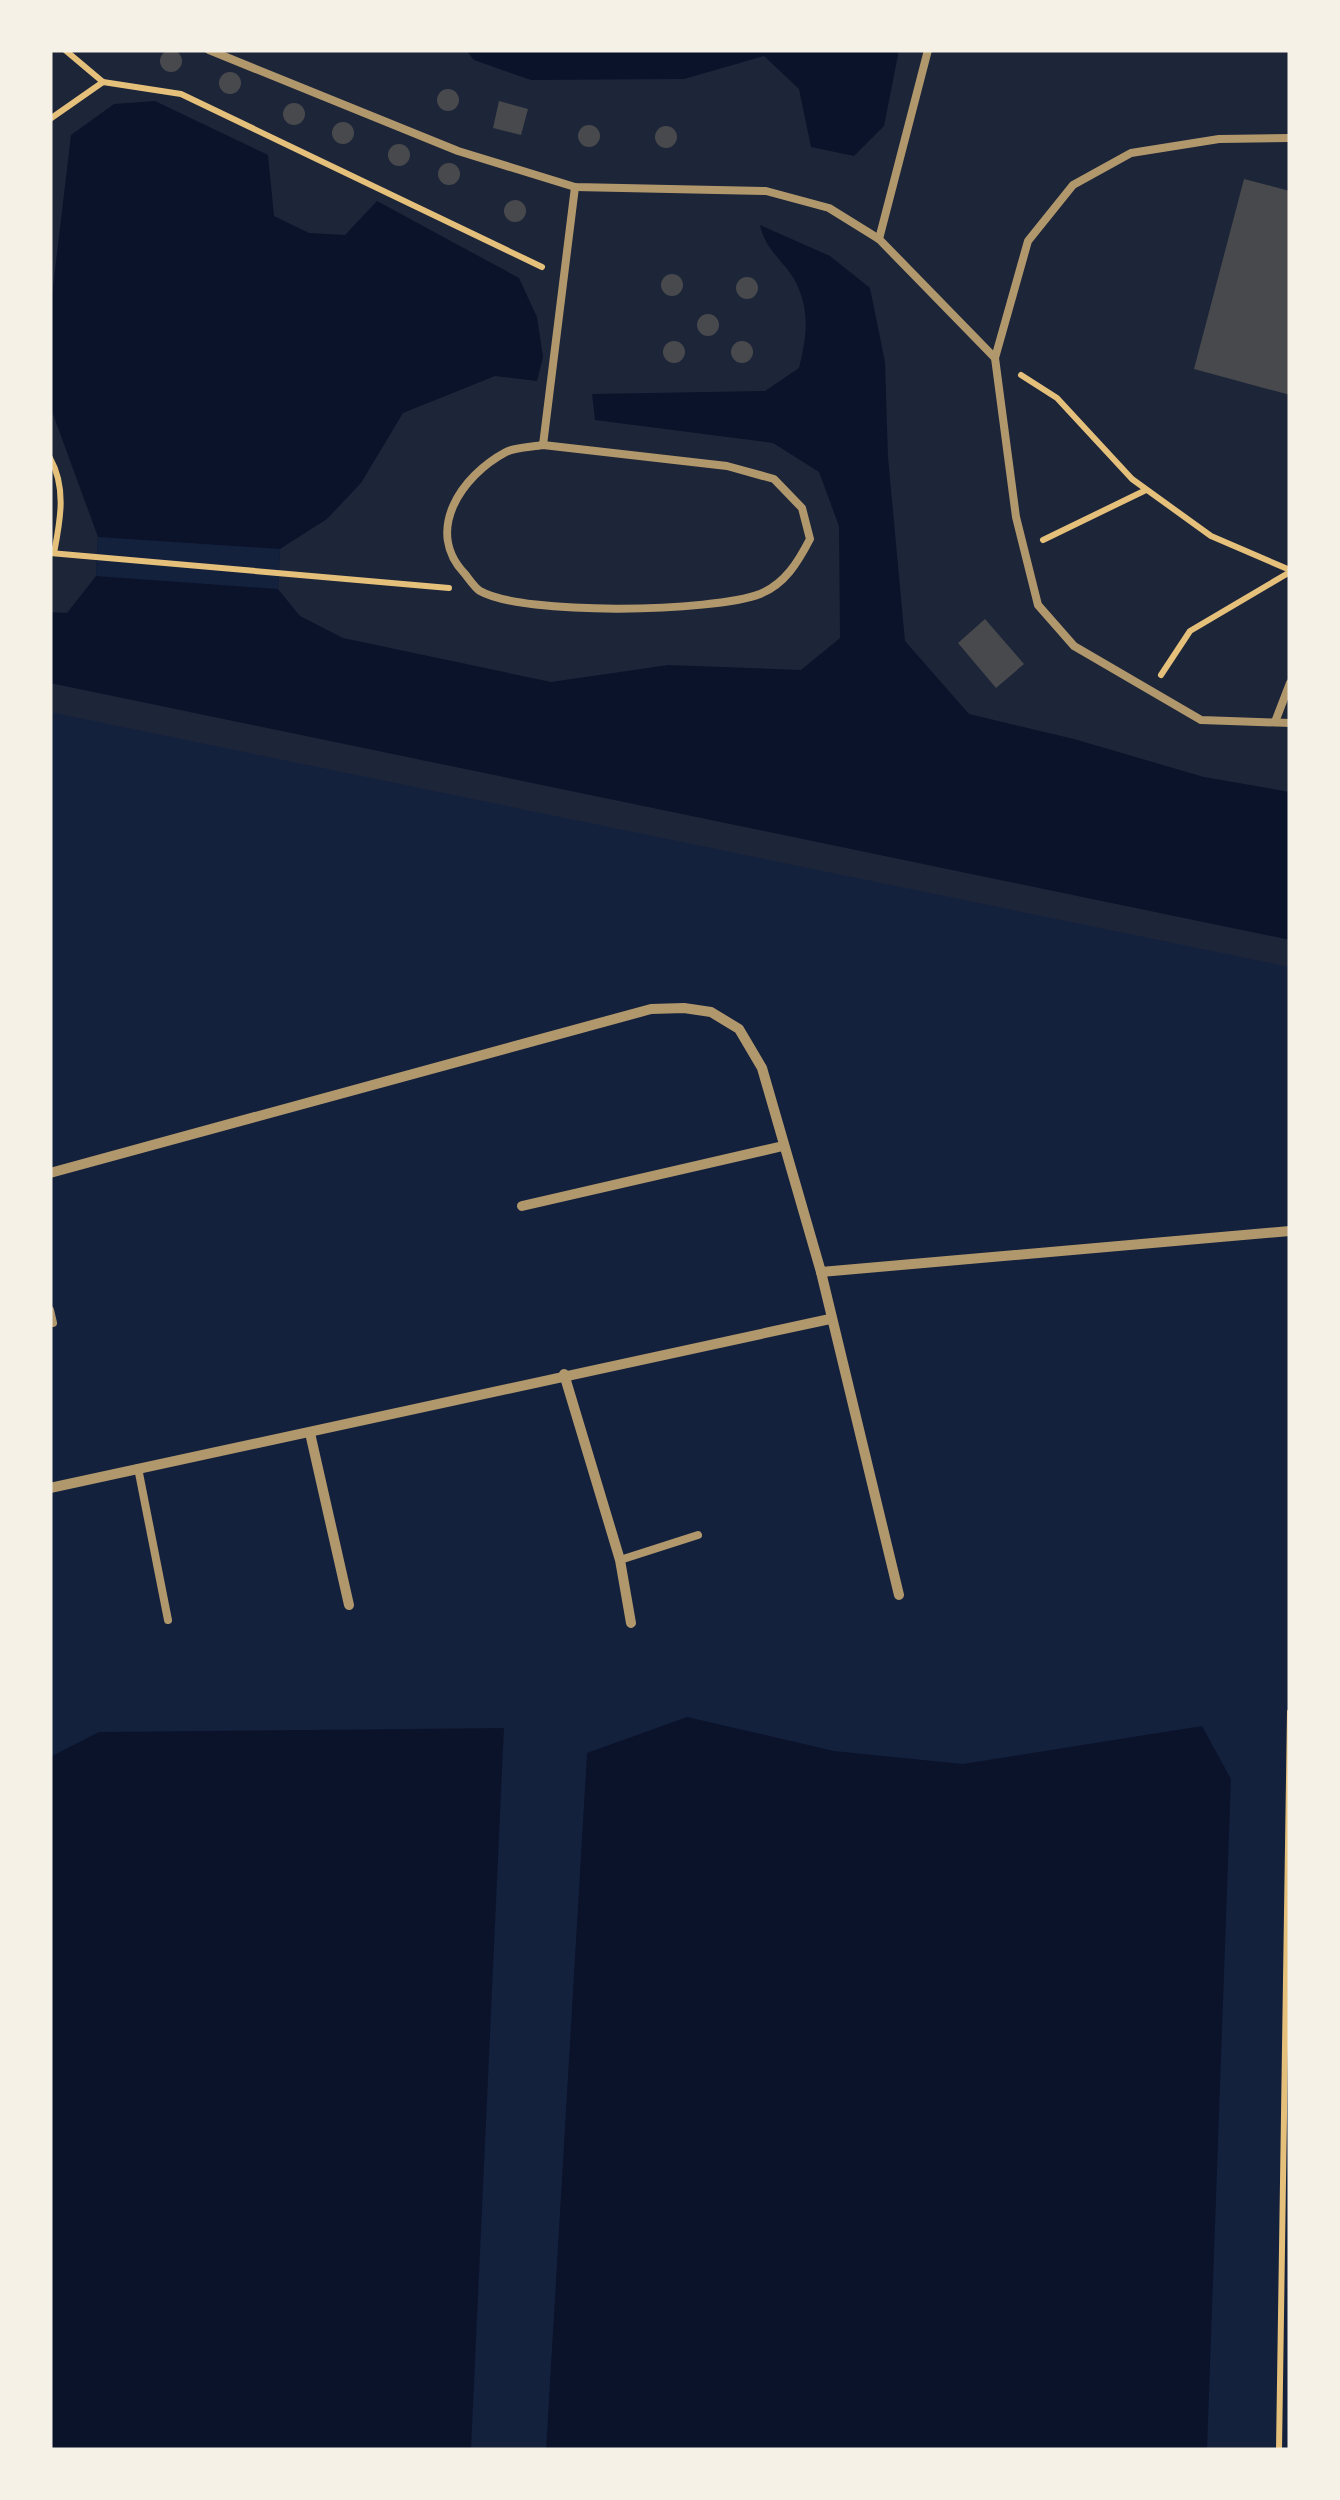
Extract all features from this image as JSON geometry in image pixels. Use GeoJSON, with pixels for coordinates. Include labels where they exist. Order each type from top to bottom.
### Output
{"type":"FeatureCollection","features":[{"type":"Feature","properties":{"kind":"street"},"geometry":{"type":"LineString","coordinates":[[50,1174],[651,1009],[711,1012],[739,1028],[762,1068],[821,1272],[899,1595]]}},
{"type":"Feature","properties":{"kind":"street"},"geometry":{"type":"LineString","coordinates":[[522,1206],[783,1146]]}},
{"type":"Feature","properties":{"kind":"street"},"geometry":{"type":"LineString","coordinates":[[821,1272],[1290,1231]]}},
{"type":"Feature","properties":{"kind":"street"},"geometry":{"type":"LineString","coordinates":[[50,1488],[830,1318]]}},
{"type":"Feature","properties":{"kind":"street"},"geometry":{"type":"LineString","coordinates":[[564,1374],[620,1560],[631,1623]]}},
{"type":"Feature","properties":{"kind":"street"},"geometry":{"type":"LineString","coordinates":[[310,1432],[349,1605]]}},
{"type":"Feature","properties":{"kind":"lane"},"geometry":{"type":"LineString","coordinates":[[209,50],[458,151],[575,187],[766,191],[829,208],[879,239],[994,358]]}},
{"type":"Feature","properties":{"kind":"lane"},"geometry":{"type":"LineString","coordinates":[[879,239],[928,50]]}},
{"type":"Feature","properties":{"kind":"lane"},"geometry":{"type":"LineString","coordinates":[[1290,138],[1219,139],[1131,153],[1072,185],[1028,242],[994,358],[1016,517],[1038,605],[1074,646],[1201,720],[1290,723]]}},
{"type":"Feature","properties":{"kind":"lane"},"geometry":{"type":"LineString","coordinates":[[543,445],[575,187]]}},
{"type":"Feature","properties":{"kind":"lane"},"geometry":{"type":"LineString","coordinates":[[543,445],[727,466],[774,479],[802,508],[810,540],[794,570],[764,593],[721,605],[617,609],[528,603],[480,591],[452,561],[445,522],[467,481],[508,451],[543,445]]}},
{"type":"Feature","properties":{"kind":"lane"},"geometry":{"type":"LineString","coordinates":[[1275,722],[1290,683]]}},
{"type":"Feature","properties":{"kind":"lane"},"geometry":{"type":"LineString","coordinates":[[50,1310],[54,1323]]}},
{"type":"Feature","properties":{"kind":"lane"},"geometry":{"type":"LineString","coordinates":[[138,1466],[168,1620]]}},
{"type":"Feature","properties":{"kind":"lane"},"geometry":{"type":"LineString","coordinates":[[620,1560],[698,1535]]}},
{"type":"Feature","properties":{"kind":"path"},"geometry":{"type":"LineString","coordinates":[[65,50],[104,82],[181,94],[564,278]]}},
{"type":"Feature","properties":{"kind":"path"},"geometry":{"type":"LineString","coordinates":[[50,119],[104,82]]}},
{"type":"Feature","properties":{"kind":"path"},"geometry":{"type":"LineString","coordinates":[[994,358],[1057,398],[1146,490],[1211,536],[1290,571]]}},
{"type":"Feature","properties":{"kind":"path"},"geometry":{"type":"LineString","coordinates":[[50,458],[63,511],[52,553],[480,591]]}},
{"type":"Feature","properties":{"kind":"path"},"geometry":{"type":"LineString","coordinates":[[1024,550],[1146,490]]}},
{"type":"Feature","properties":{"kind":"path"},"geometry":{"type":"LineString","coordinates":[[1150,692],[1190,631],[1290,571]]}},
{"type":"Feature","properties":{"kind":"path"},"geometry":{"type":"LineString","coordinates":[[1279,2450],[1290,1712]]}},
{"type":"Feature","properties":{"kind":"shaded area"},"geometry":{"type":"Polygon","coordinates":[[[50,50],[1290,50],[1290,967],[50,712],[50,50]]]}},
{"type":"Feature","properties":{"kind":"shaded area"},"geometry":{"type":"Polygon","coordinates":[[[466,50],[899,50],[884,126],[854,156],[811,147],[799,89],[764,56],[684,79],[531,80],[474,60],[466,50]]]}},
{"type":"Feature","properties":{"kind":"shaded area"},"geometry":{"type":"Polygon","coordinates":[[[155,101],[268,155],[274,216],[309,233],[345,235],[377,201],[519,278],[537,317],[543,357],[537,381],[495,376],[403,413],[361,483],[327,519],[280,549],[278,589],[300,616],[343,638],[551,682],[668,665],[801,670],[840,638],[839,526],[819,472],[773,443],[595,420],[592,394],[765,391],[799,368],[806,327],[802,297],[794,279],[767,243],[760,225],[830,256],[870,288],[885,362],[888,457],[905,641],[969,714],[1074,739],[1204,777],[1290,792],[1290,940],[50,683],[50,612],[67,613],[96,576],[98,537],[50,406],[50,312],[71,135],[114,104],[155,101]]]}},
{"type":"Feature","properties":{"kind":"shaded area"},"geometry":{"type":"Polygon","coordinates":[[[687,1717],[834,1751],[963,1764],[1202,1726],[1231,1779],[1207,2450],[546,2450],[587,1753],[687,1717]]]}},
{"type":"Feature","properties":{"kind":"shaded area"},"geometry":{"type":"Polygon","coordinates":[[[504,1728],[471,2450],[50,2450],[50,1757],[99,1732],[504,1728]]]}},
{"type":"Feature","properties":{"kind":"pier"},"geometry":{"type":"Polygon","coordinates":[[[98,537],[280,549],[278,589],[96,576],[98,537]]]}},
{"type":"Feature","properties":{"kind":"building"},"geometry":{"type":"Polygon","coordinates":[[[171,50],[179,53],[179,69],[171,72],[163,69],[160,61],[163,53],[171,50]]]}},
{"type":"Feature","properties":{"kind":"building"},"geometry":{"type":"Polygon","coordinates":[[[226,72],[234,72],[241,83],[234,94],[226,94],[219,87],[219,79],[226,72]]]}},
{"type":"Feature","properties":{"kind":"building"},"geometry":{"type":"Polygon","coordinates":[[[448,89],[456,92],[456,108],[448,111],[440,108],[437,100],[440,92],[448,89]]]}},
{"type":"Feature","properties":{"kind":"building"},"geometry":{"type":"Polygon","coordinates":[[[499,101],[528,109],[521,135],[493,128],[499,101]]]}},
{"type":"Feature","properties":{"kind":"building"},"geometry":{"type":"Polygon","coordinates":[[[294,103],[302,106],[302,122],[294,125],[286,122],[283,114],[286,106],[294,103]]]}},
{"type":"Feature","properties":{"kind":"building"},"geometry":{"type":"Polygon","coordinates":[[[343,122],[351,125],[351,141],[343,144],[335,141],[332,133],[335,125],[343,122]]]}},
{"type":"Feature","properties":{"kind":"building"},"geometry":{"type":"Polygon","coordinates":[[[589,125],[597,128],[597,144],[589,147],[581,144],[578,136],[581,128],[589,125]]]}},
{"type":"Feature","properties":{"kind":"building"},"geometry":{"type":"Polygon","coordinates":[[[666,126],[674,129],[674,145],[666,148],[658,145],[655,137],[658,129],[666,126]]]}},
{"type":"Feature","properties":{"kind":"building"},"geometry":{"type":"Polygon","coordinates":[[[399,144],[407,147],[407,163],[399,166],[391,163],[388,155],[391,147],[399,144]]]}},
{"type":"Feature","properties":{"kind":"building"},"geometry":{"type":"Polygon","coordinates":[[[445,163],[453,163],[460,174],[453,185],[445,185],[438,178],[438,170],[445,163]]]}},
{"type":"Feature","properties":{"kind":"building"},"geometry":{"type":"Polygon","coordinates":[[[1244,179],[1290,191],[1290,395],[1194,369],[1244,179]]]}},
{"type":"Feature","properties":{"kind":"building"},"geometry":{"type":"Polygon","coordinates":[[[515,200],[523,203],[523,219],[515,222],[507,219],[504,211],[507,203],[515,200]]]}},
{"type":"Feature","properties":{"kind":"building"},"geometry":{"type":"Polygon","coordinates":[[[672,274],[680,277],[680,293],[672,296],[664,293],[661,285],[664,277],[672,274]]]}},
{"type":"Feature","properties":{"kind":"building"},"geometry":{"type":"Polygon","coordinates":[[[743,277],[751,277],[758,288],[751,299],[743,299],[736,292],[736,284],[743,277]]]}},
{"type":"Feature","properties":{"kind":"building"},"geometry":{"type":"Polygon","coordinates":[[[704,314],[712,314],[719,325],[712,336],[704,336],[697,329],[697,321],[704,314]]]}},
{"type":"Feature","properties":{"kind":"building"},"geometry":{"type":"Polygon","coordinates":[[[670,341],[678,341],[685,352],[678,363],[670,363],[663,356],[663,348],[670,341]]]}},
{"type":"Feature","properties":{"kind":"building"},"geometry":{"type":"Polygon","coordinates":[[[738,341],[746,341],[753,352],[746,363],[738,363],[731,356],[731,348],[738,341]]]}},
{"type":"Feature","properties":{"kind":"building"},"geometry":{"type":"Polygon","coordinates":[[[985,619],[1024,664],[996,688],[958,643],[985,619]]]}}]}
